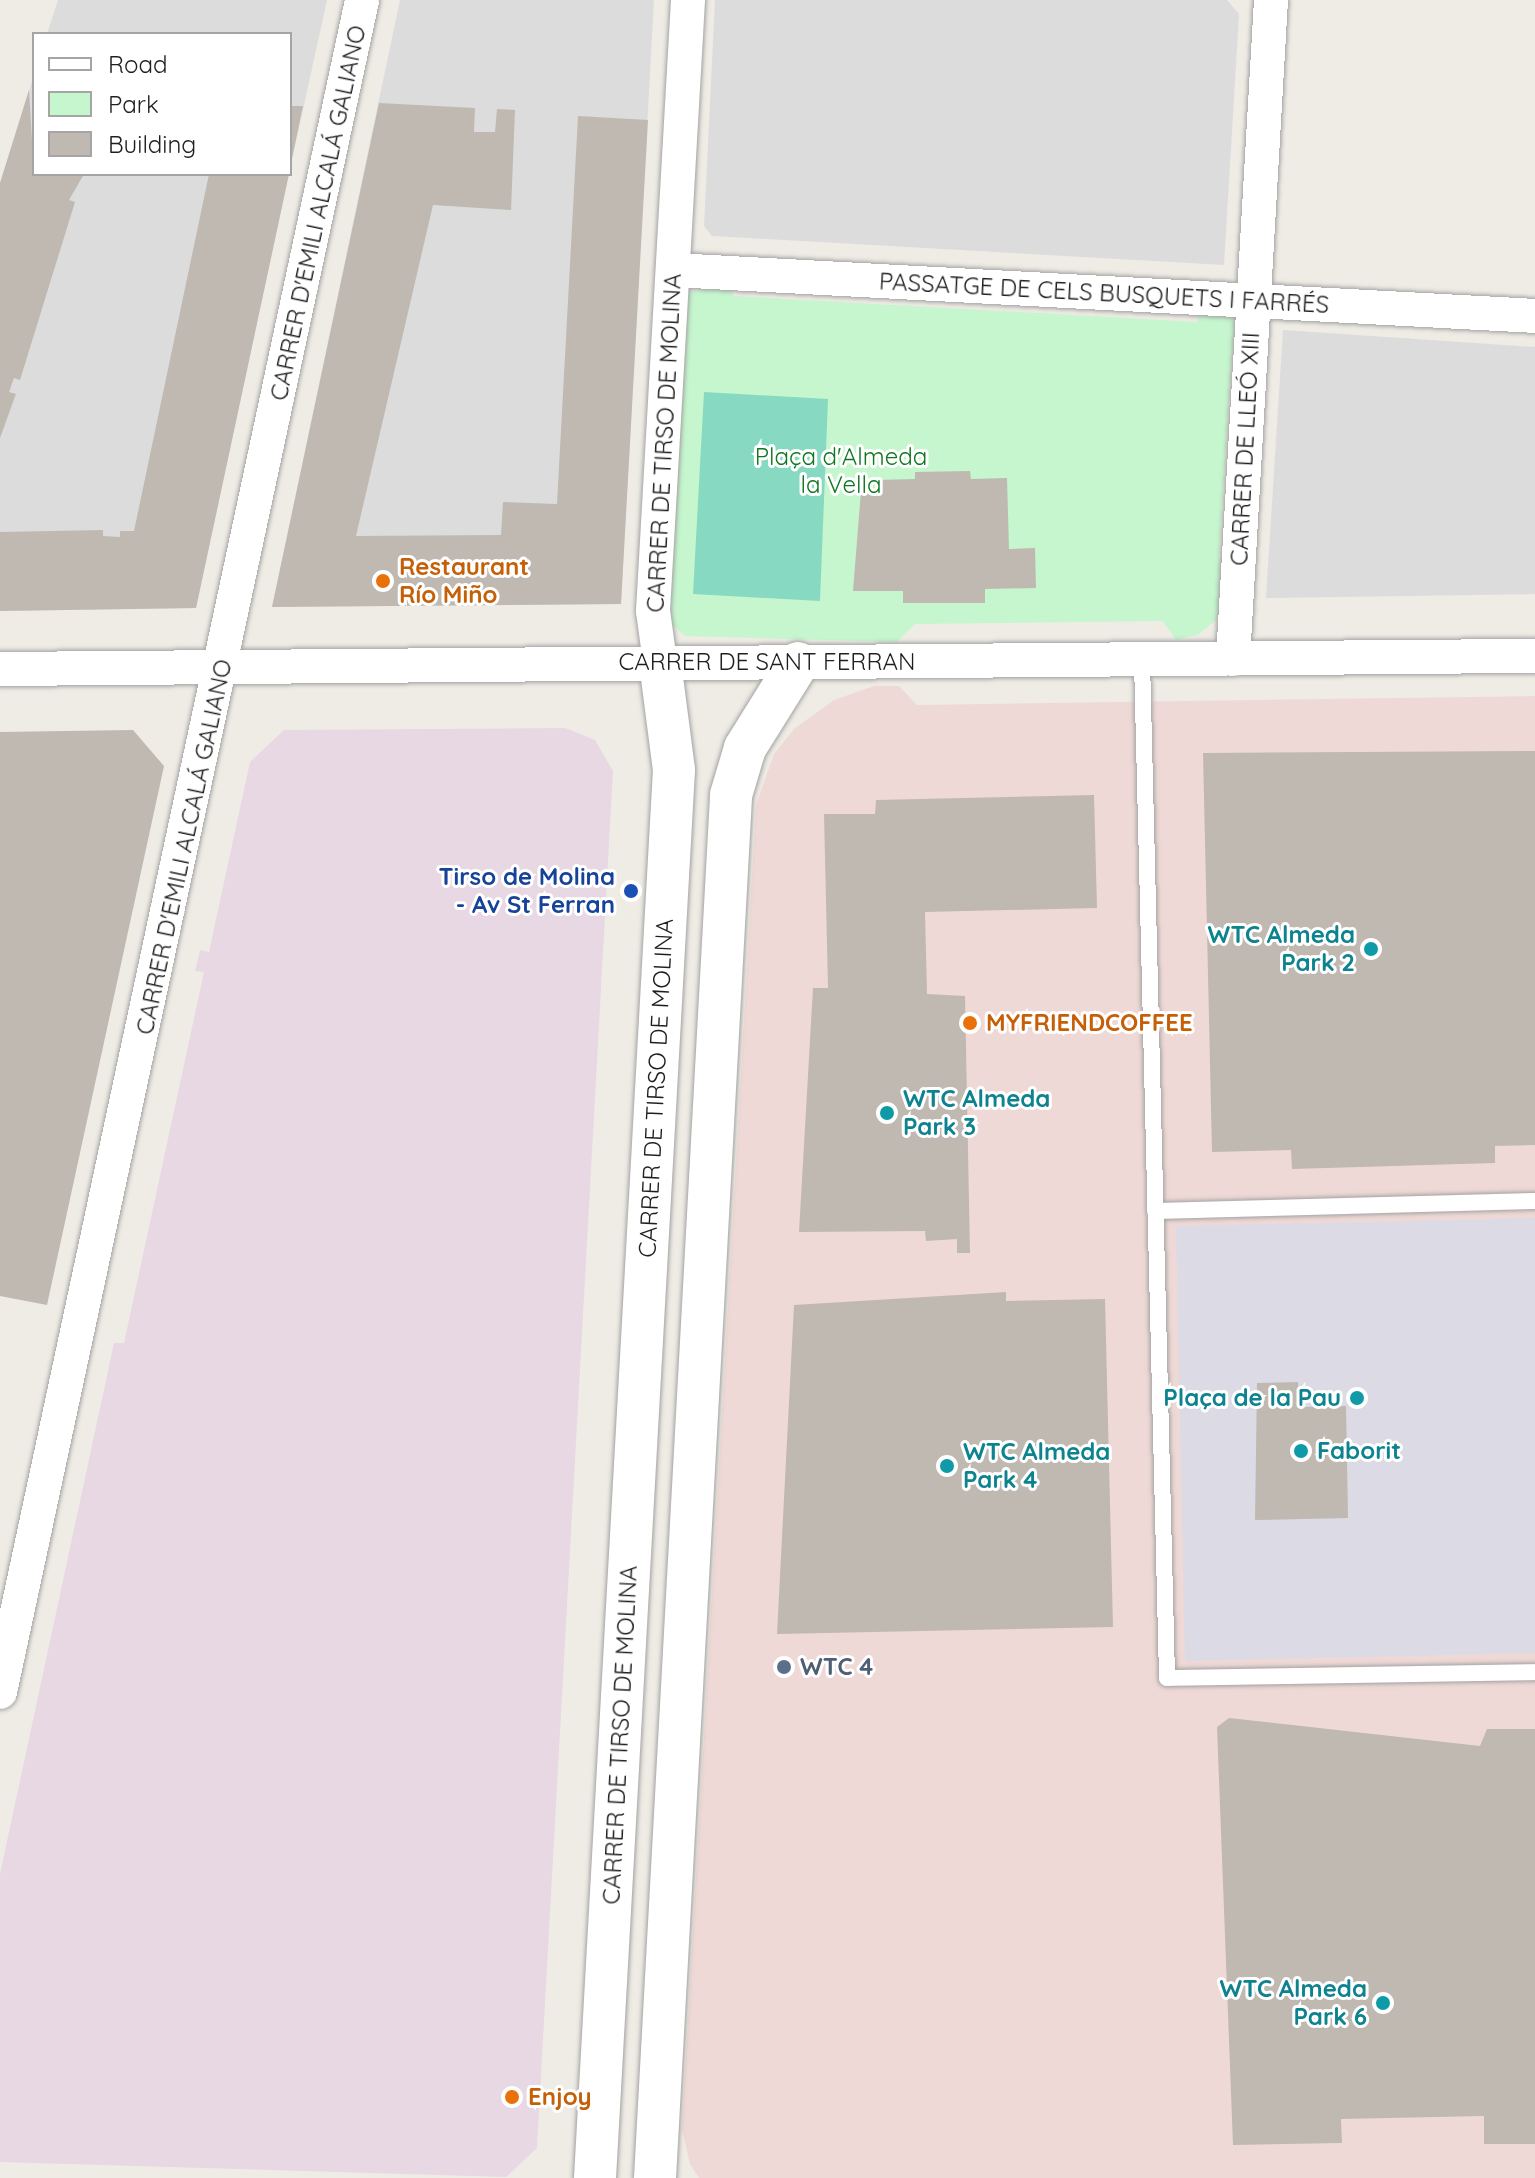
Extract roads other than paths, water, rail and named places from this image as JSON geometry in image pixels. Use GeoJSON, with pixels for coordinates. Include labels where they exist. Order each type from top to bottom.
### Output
{"type":"FeatureCollection","features":[{"type":"Feature","properties":{"kind":"street","name":"CARRER D'EMILI ALCALÁ GALIANO"},"geometry":{"type":"LineString","coordinates":[[0,1692],[223,666],[362,0]]}},
{"type":"Feature","properties":{"kind":"street","name":"CARRER DE TIRSO DE MOLINA"},"geometry":{"type":"LineString","coordinates":[[595,2178],[674,770],[653,611],[688,0]]}},
{"type":"Feature","properties":{"kind":"street","name":"CARRER DE LLEÓ XIII"},"geometry":{"type":"LineString","coordinates":[[1233,659],[1271,0]]}},
{"type":"Feature","properties":{"kind":"street","name":"PASSATGE DE CELS BUSQUETS I FARRÉS"},"geometry":{"type":"LineString","coordinates":[[673,270],[1535,316]]}},
{"type":"Feature","properties":{"kind":"street","name":"CARRER DE SANT FERRAN"},"geometry":{"type":"LineString","coordinates":[[0,669],[1535,656]]}},
{"type":"Feature","properties":{"kind":"street"},"geometry":{"type":"LineString","coordinates":[[655,2178],[731,795],[745,748],[798,663]]}},
{"type":"Feature","properties":{"kind":"lane"},"geometry":{"type":"LineString","coordinates":[[1142,661],[1167,1678],[1535,1672]]}},
{"type":"Feature","properties":{"kind":"lane"},"geometry":{"type":"LineString","coordinates":[[1155,1211],[1535,1201]]}},
{"type":"Feature","properties":{"kind":"place","name":"Restaurant Río Miño"},"geometry":{"type":"Point","coordinates":[383,581]}},
{"type":"Feature","properties":{"kind":"place","name":"Tirso de Molina - Av St Ferran"},"geometry":{"type":"Point","coordinates":[631,891]}},
{"type":"Feature","properties":{"kind":"place","name":"WTC Almeda Park 2"},"geometry":{"type":"Point","coordinates":[1371,949]}},
{"type":"Feature","properties":{"kind":"place","name":"MYFRIENDCOFFEE"},"geometry":{"type":"Point","coordinates":[970,1023]}},
{"type":"Feature","properties":{"kind":"place","name":"WTC Almeda Park 3"},"geometry":{"type":"Point","coordinates":[887,1113]}},
{"type":"Feature","properties":{"kind":"place","name":"Plaça de la Pau"},"geometry":{"type":"Point","coordinates":[1357,1398]}},
{"type":"Feature","properties":{"kind":"place","name":"Faborit"},"geometry":{"type":"Point","coordinates":[1301,1451]}},
{"type":"Feature","properties":{"kind":"place","name":"WTC Almeda Park 4"},"geometry":{"type":"Point","coordinates":[947,1466]}},
{"type":"Feature","properties":{"kind":"place","name":"WTC 4"},"geometry":{"type":"Point","coordinates":[784,1667]}},
{"type":"Feature","properties":{"kind":"place","name":"WTC Almeda Park 6"},"geometry":{"type":"Point","coordinates":[1383,2003]}},
{"type":"Feature","properties":{"kind":"place","name":"Enjoy"},"geometry":{"type":"Point","coordinates":[512,2097]}},
{"type":"Feature","properties":{"kind":"park label","name":"Plaça d'Almeda la Vella"},"geometry":{"type":"Point","coordinates":[841,471]}}]}
